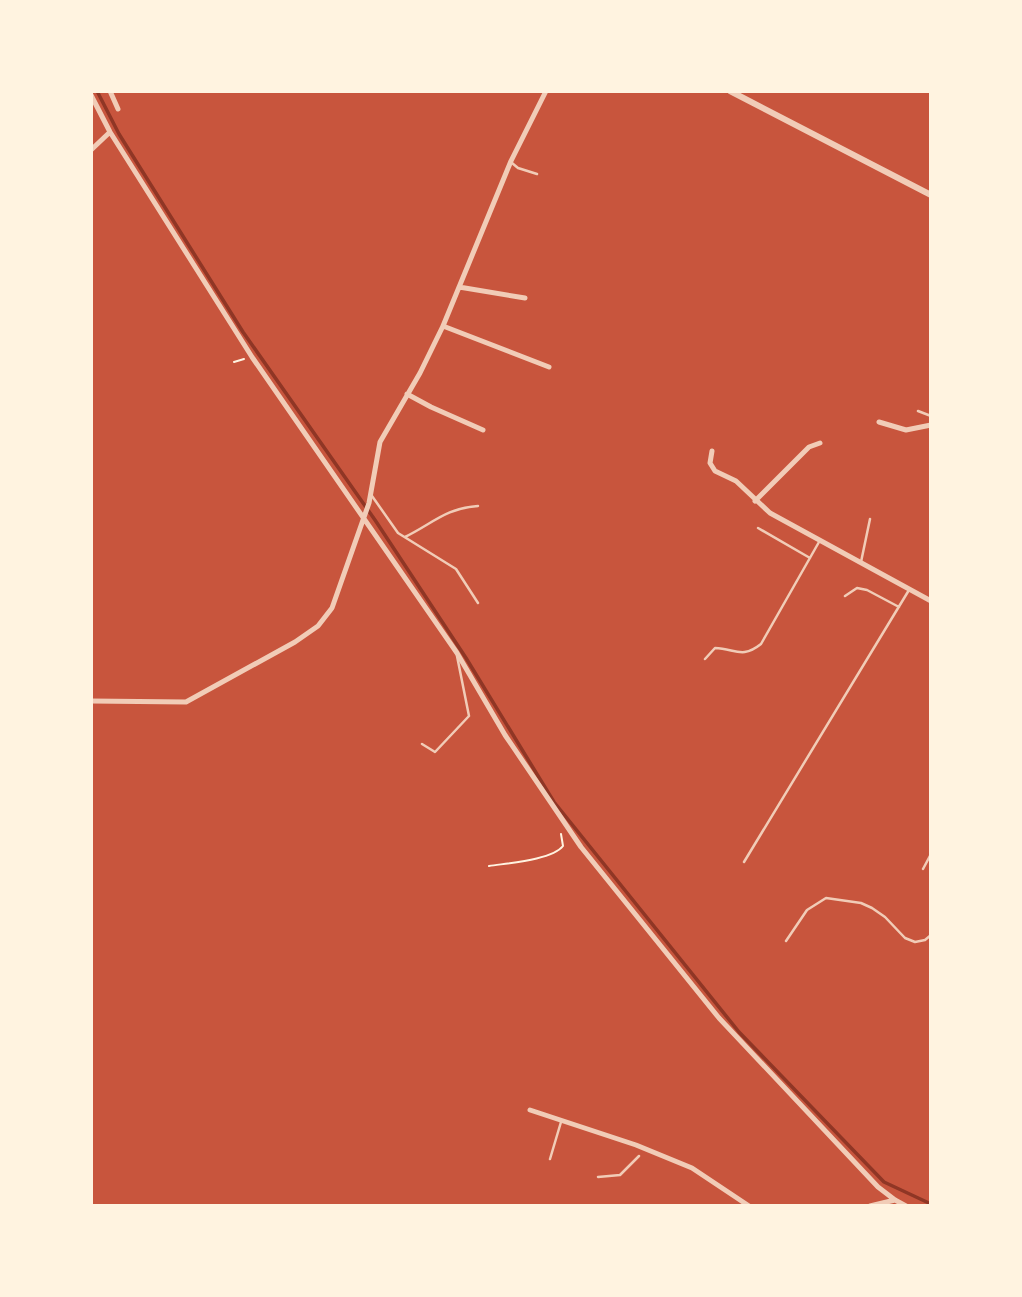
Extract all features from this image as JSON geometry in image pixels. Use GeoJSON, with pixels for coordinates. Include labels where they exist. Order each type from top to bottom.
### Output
{"type":"FeatureCollection","features":[{"type":"Feature","properties":{"kind":"street"},"geometry":{"type":"LineString","coordinates":[[110,91],[117,110]]}},
{"type":"Feature","properties":{"kind":"street"},"geometry":{"type":"LineString","coordinates":[[91,701],[186,702],[295,642],[318,626],[332,608],[369,503],[380,442],[443,326],[511,162],[546,91]]}},
{"type":"Feature","properties":{"kind":"street"},"geometry":{"type":"LineString","coordinates":[[730,91],[931,195]]}},
{"type":"Feature","properties":{"kind":"street"},"geometry":{"type":"LineString","coordinates":[[91,95],[110,132],[252,357],[365,515],[457,653],[505,735],[581,847],[719,1018],[878,1187],[906,1206]]}},
{"type":"Feature","properties":{"kind":"street"},"geometry":{"type":"LineString","coordinates":[[91,150],[110,132]]}},
{"type":"Feature","properties":{"kind":"street"},"geometry":{"type":"LineString","coordinates":[[459,287],[525,298]]}},
{"type":"Feature","properties":{"kind":"street"},"geometry":{"type":"LineString","coordinates":[[443,326],[548,367]]}},
{"type":"Feature","properties":{"kind":"street"},"geometry":{"type":"LineString","coordinates":[[407,394],[484,430]]}},
{"type":"Feature","properties":{"kind":"street"},"geometry":{"type":"LineString","coordinates":[[879,422],[906,430],[931,425]]}},
{"type":"Feature","properties":{"kind":"street"},"geometry":{"type":"LineString","coordinates":[[755,501],[809,447],[820,443]]}},
{"type":"Feature","properties":{"kind":"street"},"geometry":{"type":"LineString","coordinates":[[712,451],[710,463],[715,471],[736,481],[755,501],[780,519],[931,601]]}},
{"type":"Feature","properties":{"kind":"street"},"geometry":{"type":"LineString","coordinates":[[530,1110],[692,1168],[749,1206]]}},
{"type":"Feature","properties":{"kind":"street"},"geometry":{"type":"LineString","coordinates":[[870,1206],[895,1200]]}},
{"type":"Feature","properties":{"kind":"lane"},"geometry":{"type":"LineString","coordinates":[[511,162],[518,169],[537,174]]}},
{"type":"Feature","properties":{"kind":"lane"},"geometry":{"type":"LineString","coordinates":[[918,411],[931,415]]}},
{"type":"Feature","properties":{"kind":"lane"},"geometry":{"type":"LineString","coordinates":[[370,494],[394,529],[456,569],[478,603]]}},
{"type":"Feature","properties":{"kind":"lane"},"geometry":{"type":"LineString","coordinates":[[404,537],[459,507],[478,506]]}},
{"type":"Feature","properties":{"kind":"lane"},"geometry":{"type":"LineString","coordinates":[[861,562],[870,519]]}},
{"type":"Feature","properties":{"kind":"lane"},"geometry":{"type":"LineString","coordinates":[[758,528],[810,558]]}},
{"type":"Feature","properties":{"kind":"lane"},"geometry":{"type":"LineString","coordinates":[[705,659],[715,648],[739,653],[751,652],[761,644],[820,540]]}},
{"type":"Feature","properties":{"kind":"lane"},"geometry":{"type":"LineString","coordinates":[[845,596],[857,588],[867,590],[899,607]]}},
{"type":"Feature","properties":{"kind":"lane"},"geometry":{"type":"LineString","coordinates":[[744,862],[909,589]]}},
{"type":"Feature","properties":{"kind":"lane"},"geometry":{"type":"LineString","coordinates":[[422,744],[435,752],[468,716],[457,666],[457,653]]}},
{"type":"Feature","properties":{"kind":"lane"},"geometry":{"type":"LineString","coordinates":[[923,869],[931,854]]}},
{"type":"Feature","properties":{"kind":"lane"},"geometry":{"type":"LineString","coordinates":[[786,940],[807,910],[826,898],[861,903],[873,908],[886,917],[905,938],[915,943],[931,935]]}},
{"type":"Feature","properties":{"kind":"lane"},"geometry":{"type":"LineString","coordinates":[[550,1159],[562,1120]]}},
{"type":"Feature","properties":{"kind":"lane"},"geometry":{"type":"LineString","coordinates":[[598,1177],[620,1175],[642,1152]]}},
{"type":"Feature","properties":{"kind":"path"},"geometry":{"type":"LineString","coordinates":[[489,866],[549,855],[560,850],[563,846],[558,828],[559,816]]}},
{"type":"Feature","properties":{"kind":"waterway"},"geometry":{"type":"LineString","coordinates":[[97,91],[119,134],[243,332],[375,520],[466,658],[554,802],[739,1032],[884,1182],[931,1204]]}}]}
